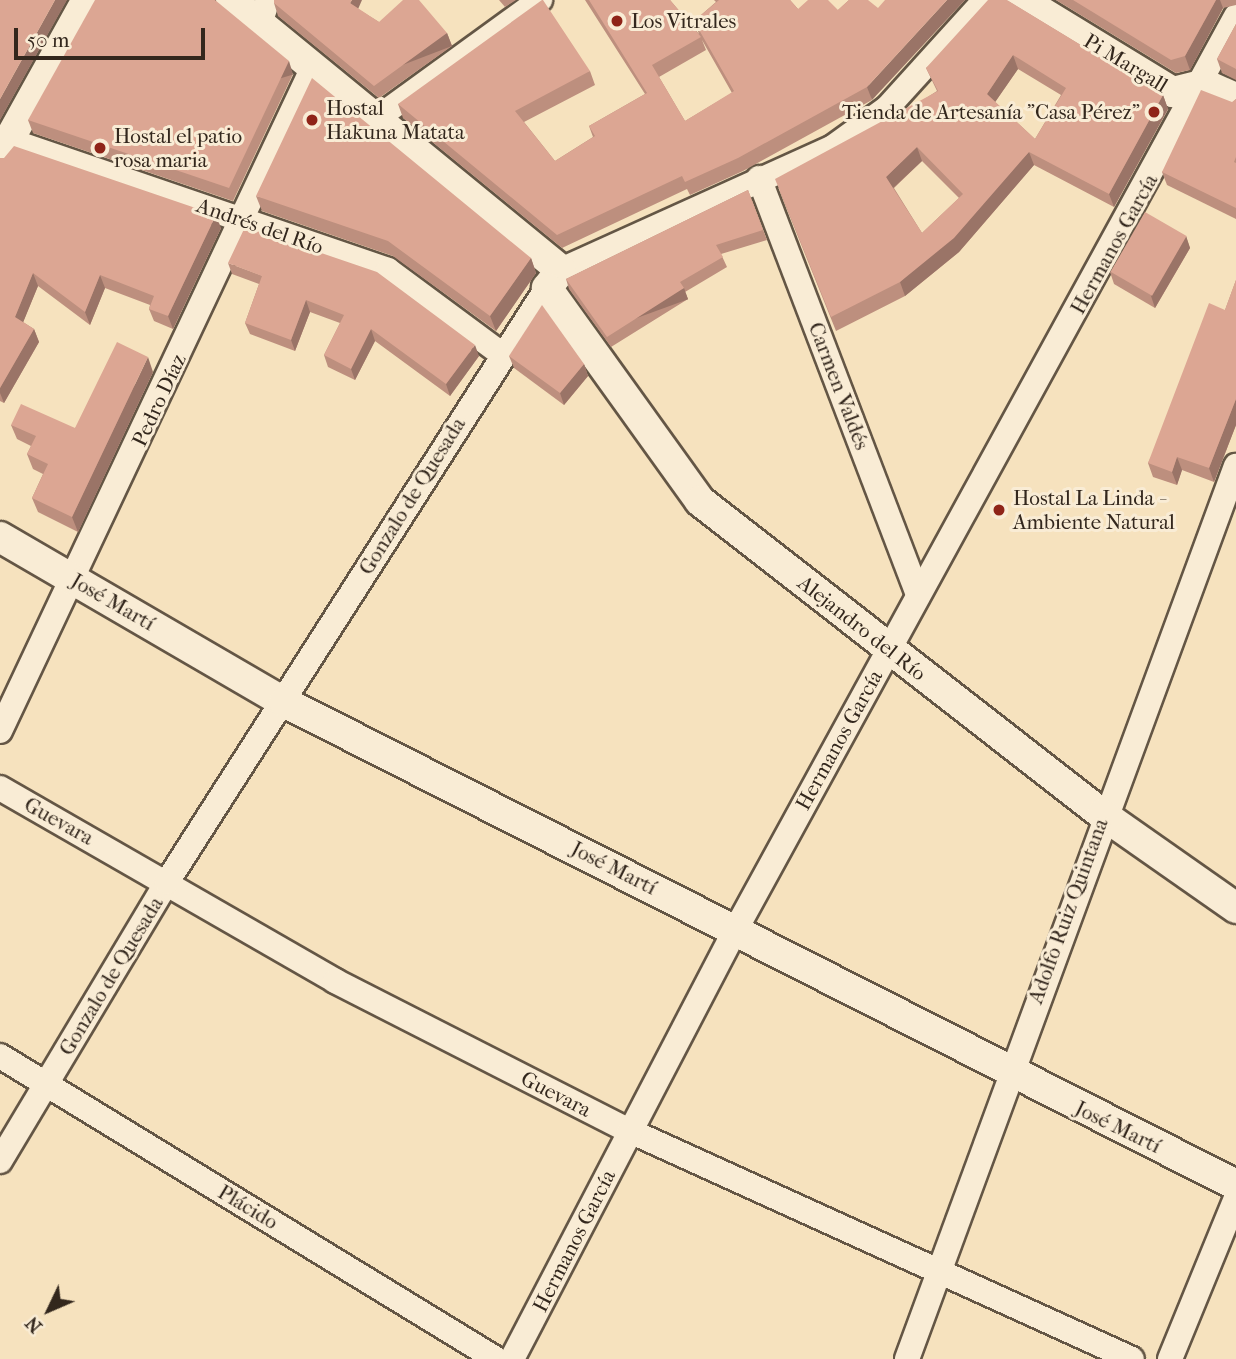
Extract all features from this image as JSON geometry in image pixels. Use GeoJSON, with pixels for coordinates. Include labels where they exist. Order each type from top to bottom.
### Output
{"type":"FeatureCollection","features":[{"type":"Feature","properties":{"kind":"street"},"geometry":{"type":"LineString","coordinates":[[2,145],[87,0]]}},
{"type":"Feature","properties":{"kind":"street","name":"Alejandro del Río"},"geometry":{"type":"LineString","coordinates":[[231,0],[264,12],[313,67],[376,119],[554,279],[700,501],[1102,814],[1236,908]]}},
{"type":"Feature","properties":{"kind":"street"},"geometry":{"type":"LineString","coordinates":[[376,119],[540,0]]}},
{"type":"Feature","properties":{"kind":"street","name":"Gonzalo de Quesada"},"geometry":{"type":"LineString","coordinates":[[0,1161],[167,882],[284,702],[500,353],[554,279],[759,178],[833,147],[887,108],[985,0]]}},
{"type":"Feature","properties":{"kind":"street","name":"Pi Margall"},"geometry":{"type":"LineString","coordinates":[[1022,0],[1173,92],[1204,84]]}},
{"type":"Feature","properties":{"kind":"street","name":"Hermanos García"},"geometry":{"type":"LineString","coordinates":[[512,1359],[736,929],[918,595],[1204,84],[1236,16]]}},
{"type":"Feature","properties":{"kind":"street","name":"Pedro Díaz"},"geometry":{"type":"LineString","coordinates":[[0,731],[76,580],[313,67]]}},
{"type":"Feature","properties":{"kind":"street"},"geometry":{"type":"LineString","coordinates":[[1204,84],[1236,99]]}},
{"type":"Feature","properties":{"kind":"street","name":"Andrés del Río"},"geometry":{"type":"LineString","coordinates":[[2,145],[242,219],[388,270],[500,353]]}},
{"type":"Feature","properties":{"kind":"street","name":"Carmen Valdés"},"geometry":{"type":"LineString","coordinates":[[759,178],[918,595]]}},
{"type":"Feature","properties":{"kind":"street","name":"Adolfo Ruiz Quintana"},"geometry":{"type":"LineString","coordinates":[[906,1359],[1102,814],[1228,508],[1236,466]]}},
{"type":"Feature","properties":{"kind":"street","name":"José Martí"},"geometry":{"type":"LineString","coordinates":[[0,537],[284,702],[736,929],[1009,1073],[1236,1185]]}},
{"type":"Feature","properties":{"kind":"street","name":"Guevara"},"geometry":{"type":"LineString","coordinates":[[0,789],[167,882],[335,981],[630,1132],[936,1274],[1132,1359]]}},
{"type":"Feature","properties":{"kind":"street","name":"Plácido"},"geometry":{"type":"LineString","coordinates":[[0,1056],[496,1359]]}},
{"type":"Feature","properties":{"kind":"street"},"geometry":{"type":"LineString","coordinates":[[1170,1359],[1236,1198]]}},
{"type":"Feature","properties":{"kind":"building"},"geometry":{"type":"Polygon","coordinates":[[[0,0],[55,0],[0,99],[0,0]]]}},
{"type":"Feature","properties":{"kind":"building"},"geometry":{"type":"Polygon","coordinates":[[[95,0],[215,0],[289,61],[229,188],[28,120],[95,0]]]}},
{"type":"Feature","properties":{"kind":"building"},"geometry":{"type":"Polygon","coordinates":[[[274,0],[352,0],[350,3],[379,22],[403,0],[419,0],[447,33],[374,86],[274,3],[274,0]]]}},
{"type":"Feature","properties":{"kind":"building"},"geometry":{"type":"Polygon","coordinates":[[[542,0],[590,71],[515,111],[555,161],[595,136],[589,126],[647,93],[589,0],[670,0],[701,37],[652,65],[685,121],[734,91],[694,21],[719,0],[790,0],[798,9],[808,0],[828,0],[838,10],[849,0],[868,0],[878,8],[885,0],[947,0],[867,87],[738,158],[685,182],[682,176],[557,235],[398,104],[542,0]]]}},
{"type":"Feature","properties":{"kind":"building"},"geometry":{"type":"Polygon","coordinates":[[[988,0],[1007,0],[1163,95],[1109,194],[1029,152],[954,238],[900,282],[831,317],[775,179],[938,91],[926,68],[988,0]],[[1013,55],[987,94],[1035,139],[1066,88],[1013,55]],[[917,147],[886,177],[922,233],[963,194],[917,147]]]}},
{"type":"Feature","properties":{"kind":"building"},"geometry":{"type":"Polygon","coordinates":[[[1073,0],[1216,0],[1185,56],[1171,60],[1073,0]]]}},
{"type":"Feature","properties":{"kind":"building"},"geometry":{"type":"Polygon","coordinates":[[[1236,24],[1236,69],[1217,59],[1236,24]]]}},
{"type":"Feature","properties":{"kind":"building"},"geometry":{"type":"Polygon","coordinates":[[[312,78],[531,258],[490,316],[388,241],[256,196],[312,78]]]}},
{"type":"Feature","properties":{"kind":"building"},"geometry":{"type":"Polygon","coordinates":[[[1201,90],[1232,102],[1236,99],[1236,208],[1162,172],[1201,90]]]}},
{"type":"Feature","properties":{"kind":"building"},"geometry":{"type":"Polygon","coordinates":[[[14,146],[216,215],[168,316],[149,309],[154,296],[100,275],[85,312],[33,273],[15,317],[34,329],[0,388],[0,158],[4,158],[14,146]]]}},
{"type":"Feature","properties":{"kind":"building"},"geometry":{"type":"Polygon","coordinates":[[[748,190],[763,230],[716,245],[723,257],[680,282],[684,288],[607,337],[566,279],[748,190]]]}},
{"type":"Feature","properties":{"kind":"building"},"geometry":{"type":"Polygon","coordinates":[[[1145,212],[1187,236],[1152,296],[1110,272],[1145,212]]]}},
{"type":"Feature","properties":{"kind":"building"},"geometry":{"type":"Polygon","coordinates":[[[245,227],[377,272],[475,345],[446,384],[371,329],[351,369],[324,355],[344,315],[306,300],[291,340],[245,323],[262,276],[228,263],[245,227]]]}},
{"type":"Feature","properties":{"kind":"building"},"geometry":{"type":"Polygon","coordinates":[[[1236,280],[1236,399],[1209,468],[1177,457],[1172,472],[1148,463],[1209,303],[1225,310],[1236,280]]]}},
{"type":"Feature","properties":{"kind":"building"},"geometry":{"type":"Polygon","coordinates":[[[542,305],[584,364],[560,393],[509,356],[542,305]]]}},
{"type":"Feature","properties":{"kind":"building"},"geometry":{"type":"Polygon","coordinates":[[[117,342],[148,357],[72,517],[32,498],[48,464],[27,454],[36,436],[11,425],[21,404],[75,428],[117,342]]]}},
{"type":"Feature","properties":{"kind":"place","name":"Los Vitrales"},"geometry":{"type":"Point","coordinates":[617,21]}},
{"type":"Feature","properties":{"kind":"place","name":"Tienda de Artesanía \"Casa Pérez\""},"geometry":{"type":"Point","coordinates":[1154,112]}},
{"type":"Feature","properties":{"kind":"place","name":"Hostal Hakuna Matata"},"geometry":{"type":"Point","coordinates":[312,120]}},
{"type":"Feature","properties":{"kind":"place","name":"Hostal el patio rosa maria"},"geometry":{"type":"Point","coordinates":[100,148]}},
{"type":"Feature","properties":{"kind":"place","name":"Hostal La Linda - Ambiente Natural"},"geometry":{"type":"Point","coordinates":[999,510]}}]}
